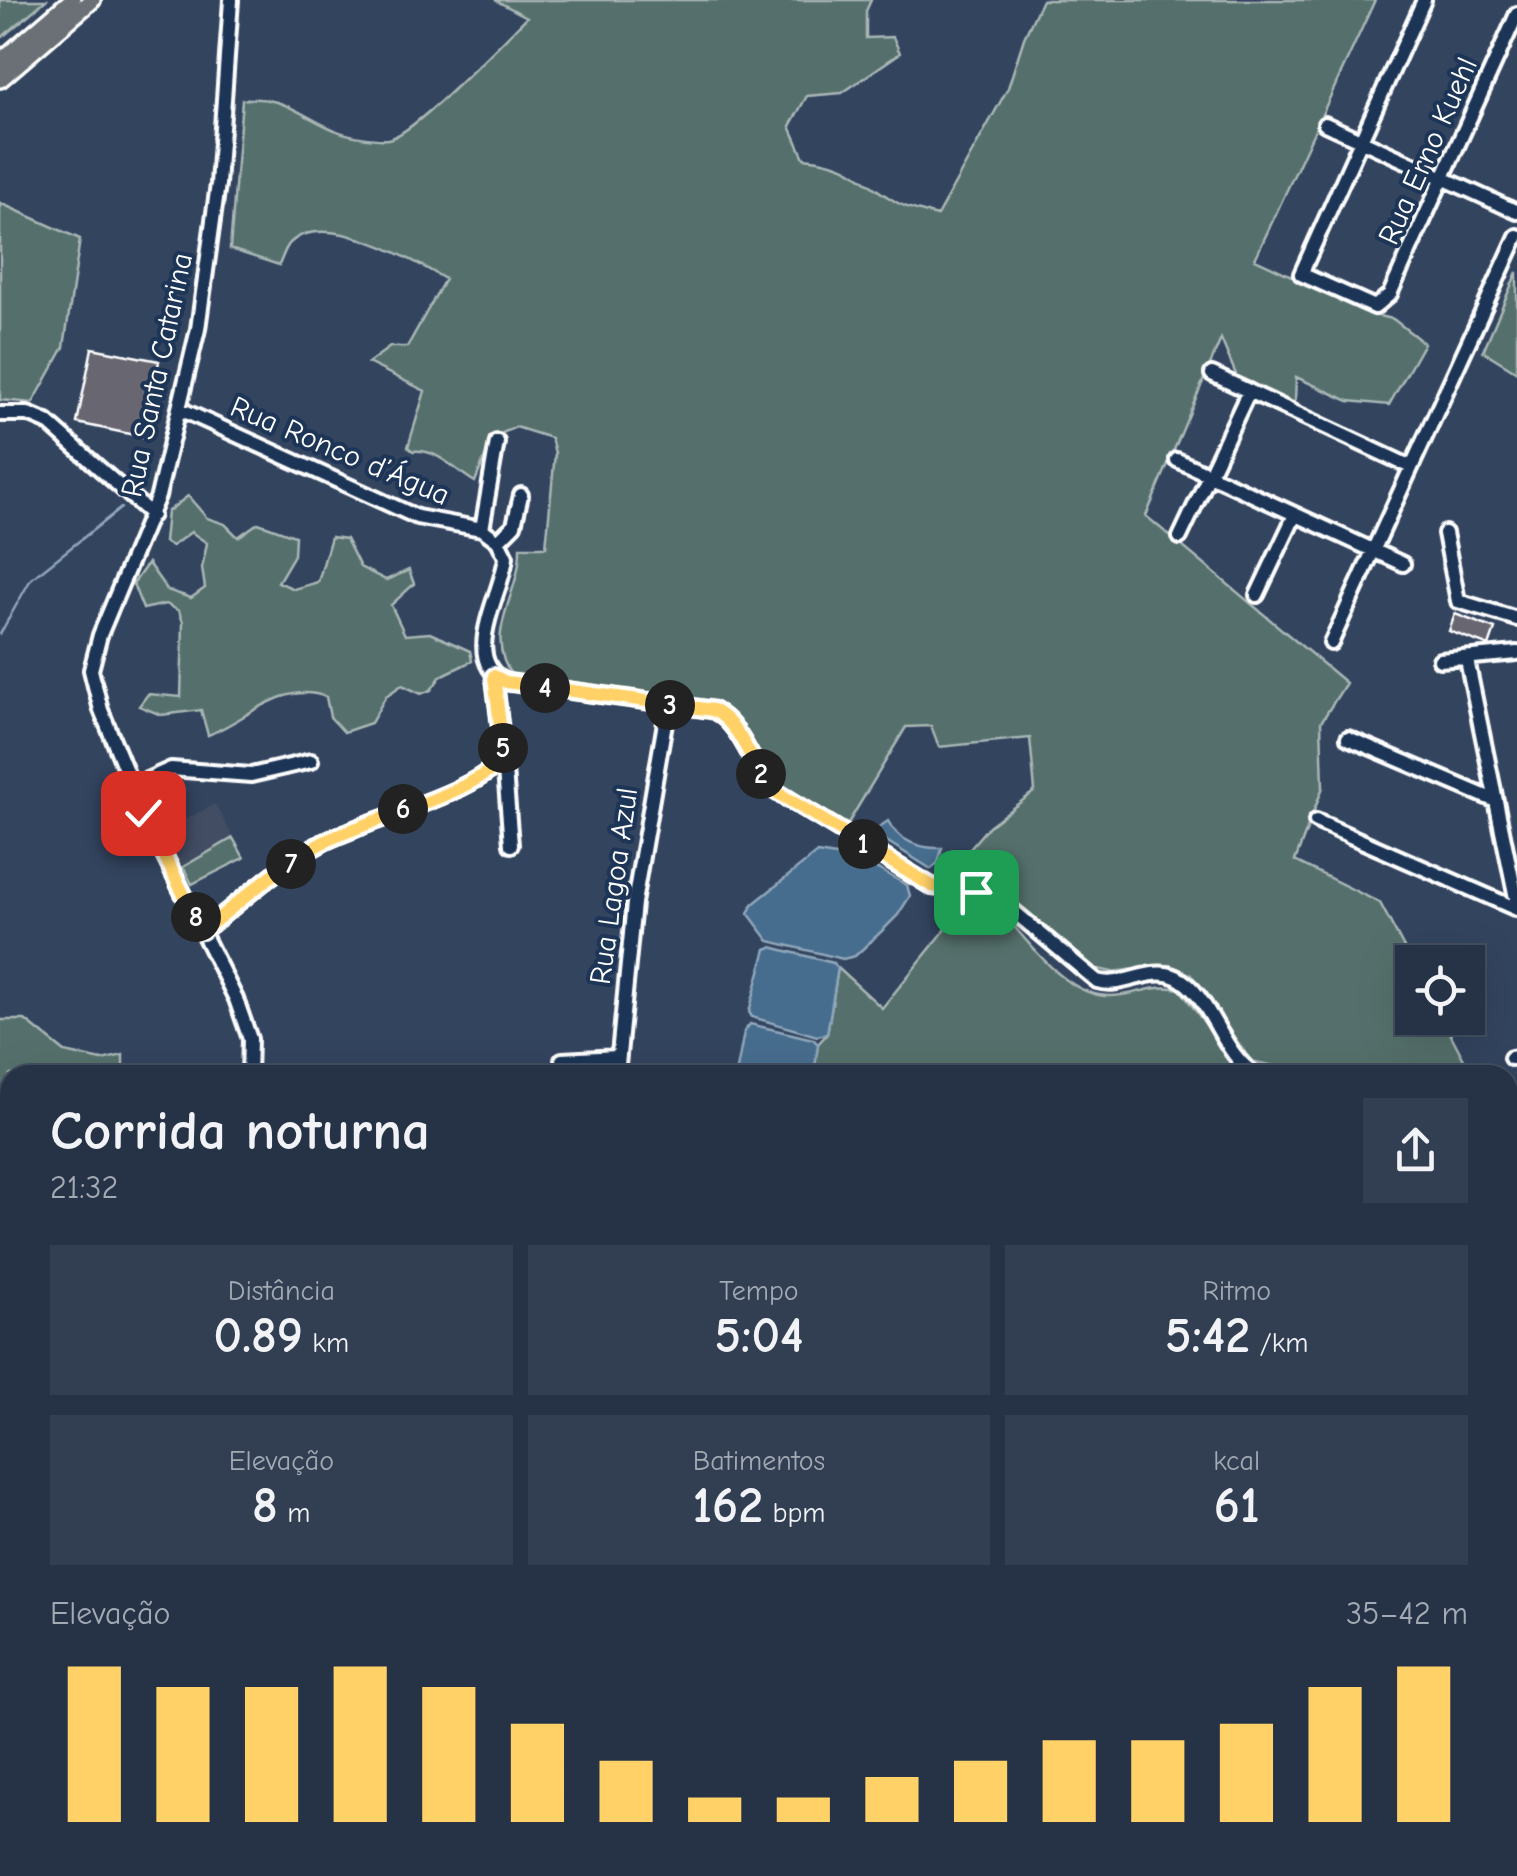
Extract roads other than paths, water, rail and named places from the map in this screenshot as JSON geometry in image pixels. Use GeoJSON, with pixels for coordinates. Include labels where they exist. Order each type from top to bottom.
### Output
{"type":"FeatureCollection","features":[{"type":"Feature","properties":{"kind":"main road"},"geometry":{"type":"LineString","coordinates":[[0,62],[72,0]]}},
{"type":"Feature","properties":{"kind":"main road"},"geometry":{"type":"LineString","coordinates":[[0,79],[92,0]]}},
{"type":"Feature","properties":{"kind":"street","name":"Rua Santa Catarina"},"geometry":{"type":"LineString","coordinates":[[230,0],[218,184],[202,305],[152,515],[100,636],[92,670],[101,710],[132,787],[244,1022],[250,1040],[249,1065]]}},
{"type":"Feature","properties":{"kind":"street"},"geometry":{"type":"LineString","coordinates":[[1362,140],[1424,0]]}},
{"type":"Feature","properties":{"kind":"street","name":"Rua Erno Kuehl"},"geometry":{"type":"LineString","coordinates":[[1362,140],[1301,274],[1370,306],[1380,306],[1390,294],[1517,14]]}},
{"type":"Feature","properties":{"kind":"street"},"geometry":{"type":"LineString","coordinates":[[1325,124],[1517,212]]}},
{"type":"Feature","properties":{"kind":"street"},"geometry":{"type":"LineString","coordinates":[[1330,643],[1517,236]]}},
{"type":"Feature","properties":{"kind":"street"},"geometry":{"type":"LineString","coordinates":[[1212,374],[1411,466]]}},
{"type":"Feature","properties":{"kind":"street"},"geometry":{"type":"LineString","coordinates":[[1180,538],[1249,392]]}},
{"type":"Feature","properties":{"kind":"street","name":"Rua Ronco d’Água"},"geometry":{"type":"LineString","coordinates":[[180,409],[417,517],[482,528],[498,540]]}},
{"type":"Feature","properties":{"kind":"street"},"geometry":{"type":"LineString","coordinates":[[0,414],[28,414],[47,422],[152,515]]}},
{"type":"Feature","properties":{"kind":"street"},"geometry":{"type":"LineString","coordinates":[[482,528],[497,442]]}},
{"type":"Feature","properties":{"kind":"street"},"geometry":{"type":"LineString","coordinates":[[1177,460],[1402,564]]}},
{"type":"Feature","properties":{"kind":"street"},"geometry":{"type":"LineString","coordinates":[[512,845],[494,676],[482,654],[505,566],[504,549],[498,540],[514,525],[521,495]]}},
{"type":"Feature","properties":{"kind":"street"},"geometry":{"type":"LineString","coordinates":[[1257,594],[1295,514]]}},
{"type":"Feature","properties":{"kind":"street"},"geometry":{"type":"LineString","coordinates":[[1445,533],[1458,601],[1517,619]]}},
{"type":"Feature","properties":{"kind":"street"},"geometry":{"type":"LineString","coordinates":[[1440,660],[1517,653]]}},
{"type":"Feature","properties":{"kind":"street"},"geometry":{"type":"LineString","coordinates":[[1467,660],[1517,906]]}},
{"type":"Feature","properties":{"kind":"street"},"geometry":{"type":"LineString","coordinates":[[494,676],[506,682],[713,710],[723,715],[776,792],[932,886],[990,896],[1005,904],[1097,981],[1114,983],[1161,973],[1180,979],[1244,1065]]}},
{"type":"Feature","properties":{"kind":"street","name":"Rua Lagoa Azul"},"geometry":{"type":"LineString","coordinates":[[618,1065],[634,903],[668,704]]}},
{"type":"Feature","properties":{"kind":"street"},"geometry":{"type":"LineString","coordinates":[[1348,738],[1496,802]]}},
{"type":"Feature","properties":{"kind":"street"},"geometry":{"type":"LineString","coordinates":[[202,931],[314,847],[490,772],[504,758]]}},
{"type":"Feature","properties":{"kind":"street"},"geometry":{"type":"LineString","coordinates":[[132,787],[171,769],[250,775],[311,761]]}},
{"type":"Feature","properties":{"kind":"street"},"geometry":{"type":"LineString","coordinates":[[1316,821],[1517,906]]}},
{"type":"Feature","properties":{"kind":"street"},"geometry":{"type":"LineString","coordinates":[[562,1060],[618,1056]]}},
{"type":"Feature","properties":{"kind":"waterway"},"geometry":{"type":"LineString","coordinates":[[0,634],[31,579],[121,508]]}}]}
